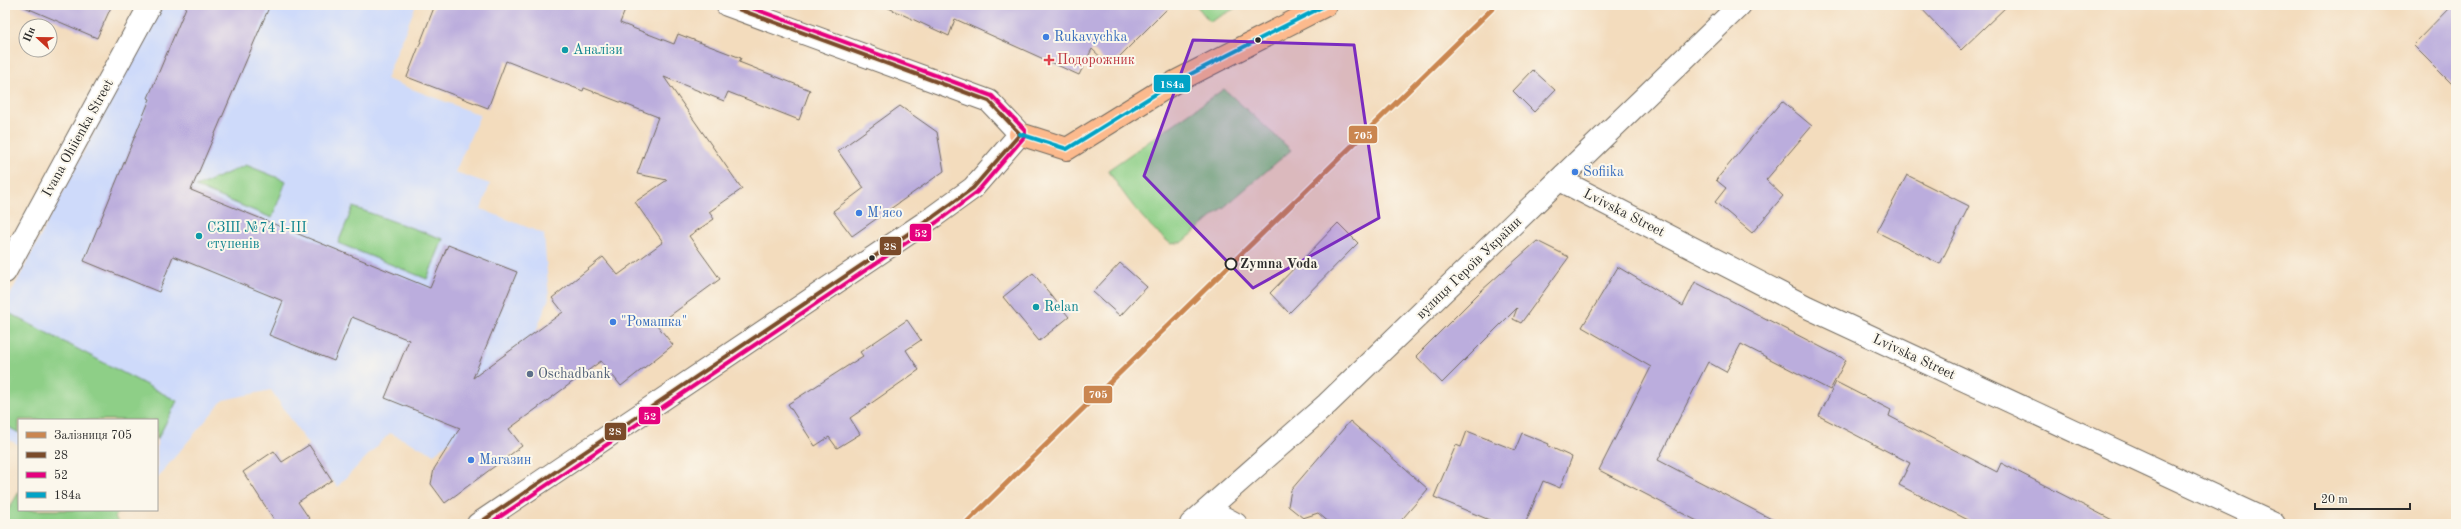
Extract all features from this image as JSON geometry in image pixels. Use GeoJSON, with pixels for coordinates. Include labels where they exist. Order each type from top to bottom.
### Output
{"type":"FeatureCollection","features":[{"type":"Feature","properties":{"kind":"main road"},"geometry":{"type":"LineString","coordinates":[[1020,134],[1067,150],[1175,82],[1326,5]]}},
{"type":"Feature","properties":{"kind":"street","name":"Ivana Ohiienka Street"},"geometry":{"type":"LineString","coordinates":[[5,272],[150,5]]}},
{"type":"Feature","properties":{"kind":"street"},"geometry":{"type":"LineString","coordinates":[[478,524],[973,188],[1020,134],[990,101],[727,5]]}},
{"type":"Feature","properties":{"kind":"street","name":"вулиця Героїв України"},"geometry":{"type":"LineString","coordinates":[[1191,524],[1327,404],[1740,5]]}},
{"type":"Feature","properties":{"kind":"street","name":"Lvivska Street"},"geometry":{"type":"LineString","coordinates":[[1560,180],[1807,307],[2274,524]]}},
{"type":"Feature","properties":{"kind":"street"},"geometry":{"type":"LineString","coordinates":[[1208,509],[1236,524]]}},
{"type":"Feature","properties":{"kind":"highlighted area"},"geometry":{"type":"Polygon","coordinates":[[[1193,40],[1354,45],[1379,218],[1253,288],[1144,176],[1193,40]]]}},
{"type":"Feature","properties":{"kind":"shaded area"},"geometry":{"type":"Polygon","coordinates":[[[159,5],[416,5],[386,79],[480,115],[455,172],[490,184],[481,209],[544,234],[549,298],[536,332],[493,408],[434,454],[390,433],[337,487],[271,390],[223,400],[158,477],[158,419],[18,419],[18,444],[5,438],[5,305],[159,5]]]}},
{"type":"Feature","properties":{"kind":"green space"},"geometry":{"type":"Polygon","coordinates":[[[1196,5],[1241,5],[1210,22],[1196,5]]]}},
{"type":"Feature","properties":{"kind":"green space"},"geometry":{"type":"Polygon","coordinates":[[[1224,89],[1291,150],[1183,242],[1171,244],[1136,210],[1108,170],[1224,89]]]}},
{"type":"Feature","properties":{"kind":"green space"},"geometry":{"type":"Polygon","coordinates":[[[246,165],[286,181],[272,218],[196,187],[246,165]]]}},
{"type":"Feature","properties":{"kind":"green space"},"geometry":{"type":"Polygon","coordinates":[[[353,207],[443,239],[427,279],[338,243],[353,207]]]}},
{"type":"Feature","properties":{"kind":"green space"},"geometry":{"type":"Polygon","coordinates":[[[5,311],[177,401],[158,438],[158,419],[18,419],[18,432],[5,425],[5,311]]]}},
{"type":"Feature","properties":{"kind":"green space"},"geometry":{"type":"Polygon","coordinates":[[[18,494],[18,511],[118,511],[115,517],[119,524],[5,524],[5,515],[18,494]]]}},
{"type":"Feature","properties":{"kind":"building"},"geometry":{"type":"Polygon","coordinates":[[[20,5],[112,5],[97,38],[58,21],[58,18],[50,18],[20,5]]]}},
{"type":"Feature","properties":{"kind":"building"},"geometry":{"type":"Polygon","coordinates":[[[187,5],[270,5],[191,190],[430,288],[448,245],[517,272],[473,378],[563,312],[552,298],[603,257],[618,275],[663,242],[635,202],[667,180],[637,174],[658,117],[584,88],[583,91],[506,61],[488,108],[407,77],[435,5],[627,5],[620,23],[674,44],[678,34],[741,58],[739,62],[810,90],[799,120],[728,92],[724,101],[664,77],[742,189],[709,212],[714,219],[689,236],[720,279],[657,325],[673,345],[621,386],[601,361],[509,429],[522,446],[445,503],[431,484],[434,469],[460,428],[385,398],[409,340],[352,317],[334,361],[269,335],[283,301],[173,256],[159,292],[84,261],[150,99],[148,98],[187,5]]]}},
{"type":"Feature","properties":{"kind":"building","name":"Rukavychka"},"geometry":{"type":"Polygon","coordinates":[[[882,5],[1171,5],[1110,66],[1092,49],[1079,75],[955,19],[949,36],[882,5]]]}},
{"type":"Feature","properties":{"kind":"building"},"geometry":{"type":"Polygon","coordinates":[[[1918,5],[2008,5],[1961,50],[1918,5]]]}},
{"type":"Feature","properties":{"kind":"building"},"geometry":{"type":"Polygon","coordinates":[[[2452,5],[2456,5],[2456,88],[2413,45],[2452,5]]]}},
{"type":"Feature","properties":{"kind":"building"},"geometry":{"type":"Polygon","coordinates":[[[1533,70],[1555,90],[1534,112],[1513,91],[1533,70]]]}},
{"type":"Feature","properties":{"kind":"building"},"geometry":{"type":"Polygon","coordinates":[[[1782,101],[1812,126],[1766,180],[1783,196],[1752,233],[1715,202],[1726,188],[1716,180],[1782,101]]]}},
{"type":"Feature","properties":{"kind":"building"},"geometry":{"type":"Polygon","coordinates":[[[900,106],[937,132],[944,171],[852,236],[833,211],[864,188],[838,151],[900,106]]]}},
{"type":"Feature","properties":{"kind":"building"},"geometry":{"type":"Polygon","coordinates":[[[1907,175],[1969,206],[1940,264],[1877,232],[1907,175]]]}},
{"type":"Feature","properties":{"kind":"building"},"geometry":{"type":"Polygon","coordinates":[[[1338,223],[1358,243],[1289,313],[1270,293],[1338,223]]]}},
{"type":"Feature","properties":{"kind":"building"},"geometry":{"type":"Polygon","coordinates":[[[1537,241],[1569,257],[1521,323],[1513,319],[1517,308],[1442,383],[1416,356],[1481,291],[1537,241]]]}},
{"type":"Feature","properties":{"kind":"building"},"geometry":{"type":"Polygon","coordinates":[[[1120,263],[1147,287],[1120,316],[1093,292],[1120,263]]]}},
{"type":"Feature","properties":{"kind":"building"},"geometry":{"type":"Polygon","coordinates":[[[1618,267],[1683,306],[1695,282],[1846,360],[1830,390],[1741,344],[1726,372],[1708,362],[1658,460],[1781,524],[1703,524],[1599,470],[1651,367],[1582,327],[1618,267]]]}},
{"type":"Feature","properties":{"kind":"building","name":"Relan"},"geometry":{"type":"Polygon","coordinates":[[[1033,273],[1069,317],[1039,341],[1003,297],[1033,273]]]}},
{"type":"Feature","properties":{"kind":"building"},"geometry":{"type":"Polygon","coordinates":[[[907,320],[921,340],[906,350],[919,370],[850,418],[860,434],[837,448],[829,437],[815,446],[788,404],[863,356],[860,352],[907,320]]]}},
{"type":"Feature","properties":{"kind":"building"},"geometry":{"type":"Polygon","coordinates":[[[1836,382],[1891,410],[1889,416],[1997,472],[2001,463],[2120,524],[1976,524],[1899,485],[1910,463],[1819,416],[1836,382]]]}},
{"type":"Feature","properties":{"kind":"building"},"geometry":{"type":"Polygon","coordinates":[[[1350,421],[1428,489],[1398,524],[1331,524],[1318,513],[1303,518],[1288,506],[1291,490],[1350,421]]]}},
{"type":"Feature","properties":{"kind":"building"},"geometry":{"type":"Polygon","coordinates":[[[1467,431],[1515,450],[1522,433],[1549,444],[1548,446],[1572,457],[1560,488],[1543,481],[1525,524],[1499,524],[1434,497],[1456,445],[1461,447],[1467,431]]]}},
{"type":"Feature","properties":{"kind":"building"},"geometry":{"type":"Polygon","coordinates":[[[309,445],[332,480],[298,502],[313,524],[277,524],[243,472],[274,451],[282,462],[309,445]]]}},
{"type":"Feature","properties":{"kind":"rail line","name":"705"},"geometry":{"type":"LineString","coordinates":[[965,524],[1496,5]]}},
{"type":"Feature","properties":{"kind":"transit line","name":"28"},"geometry":{"type":"LineString","coordinates":[[478,524],[933,217],[973,188],[1020,134],[989,101],[727,5]]}},
{"type":"Feature","properties":{"kind":"transit line","name":"52"},"geometry":{"type":"LineString","coordinates":[[489,524],[937,222],[977,192],[1025,136],[1025,130],[992,96],[744,5]]}},
{"type":"Feature","properties":{"kind":"transit line","name":"184а"},"geometry":{"type":"LineString","coordinates":[[1020,134],[1067,149],[1175,82],[1326,5]]}},
{"type":"Feature","properties":{"kind":"place","name":"Rukavychka"},"geometry":{"type":"Point","coordinates":[1046,37]}},
{"type":"Feature","properties":{"kind":"place","name":"Аналізи"},"geometry":{"type":"Point","coordinates":[565,50]}},
{"type":"Feature","properties":{"kind":"place","name":"Подорожник"},"geometry":{"type":"Point","coordinates":[1049,60]}},
{"type":"Feature","properties":{"kind":"place","name":"Sofiika"},"geometry":{"type":"Point","coordinates":[1575,172]}},
{"type":"Feature","properties":{"kind":"place","name":"М'ясо"},"geometry":{"type":"Point","coordinates":[859,213]}},
{"type":"Feature","properties":{"kind":"place","name":"СЗШ №74 І-ІІІ ступенів"},"geometry":{"type":"Point","coordinates":[199,236]}},
{"type":"Feature","properties":{"kind":"place","name":"Zymna Voda"},"geometry":{"type":"Point","coordinates":[1231,264]}},
{"type":"Feature","properties":{"kind":"place","name":"Relan"},"geometry":{"type":"Point","coordinates":[1036,307]}},
{"type":"Feature","properties":{"kind":"place","name":"\"Ромашка\""},"geometry":{"type":"Point","coordinates":[613,322]}},
{"type":"Feature","properties":{"kind":"place","name":"Oschadbank"},"geometry":{"type":"Point","coordinates":[530,374]}},
{"type":"Feature","properties":{"kind":"place","name":"Магазин"},"geometry":{"type":"Point","coordinates":[471,460]}}]}
